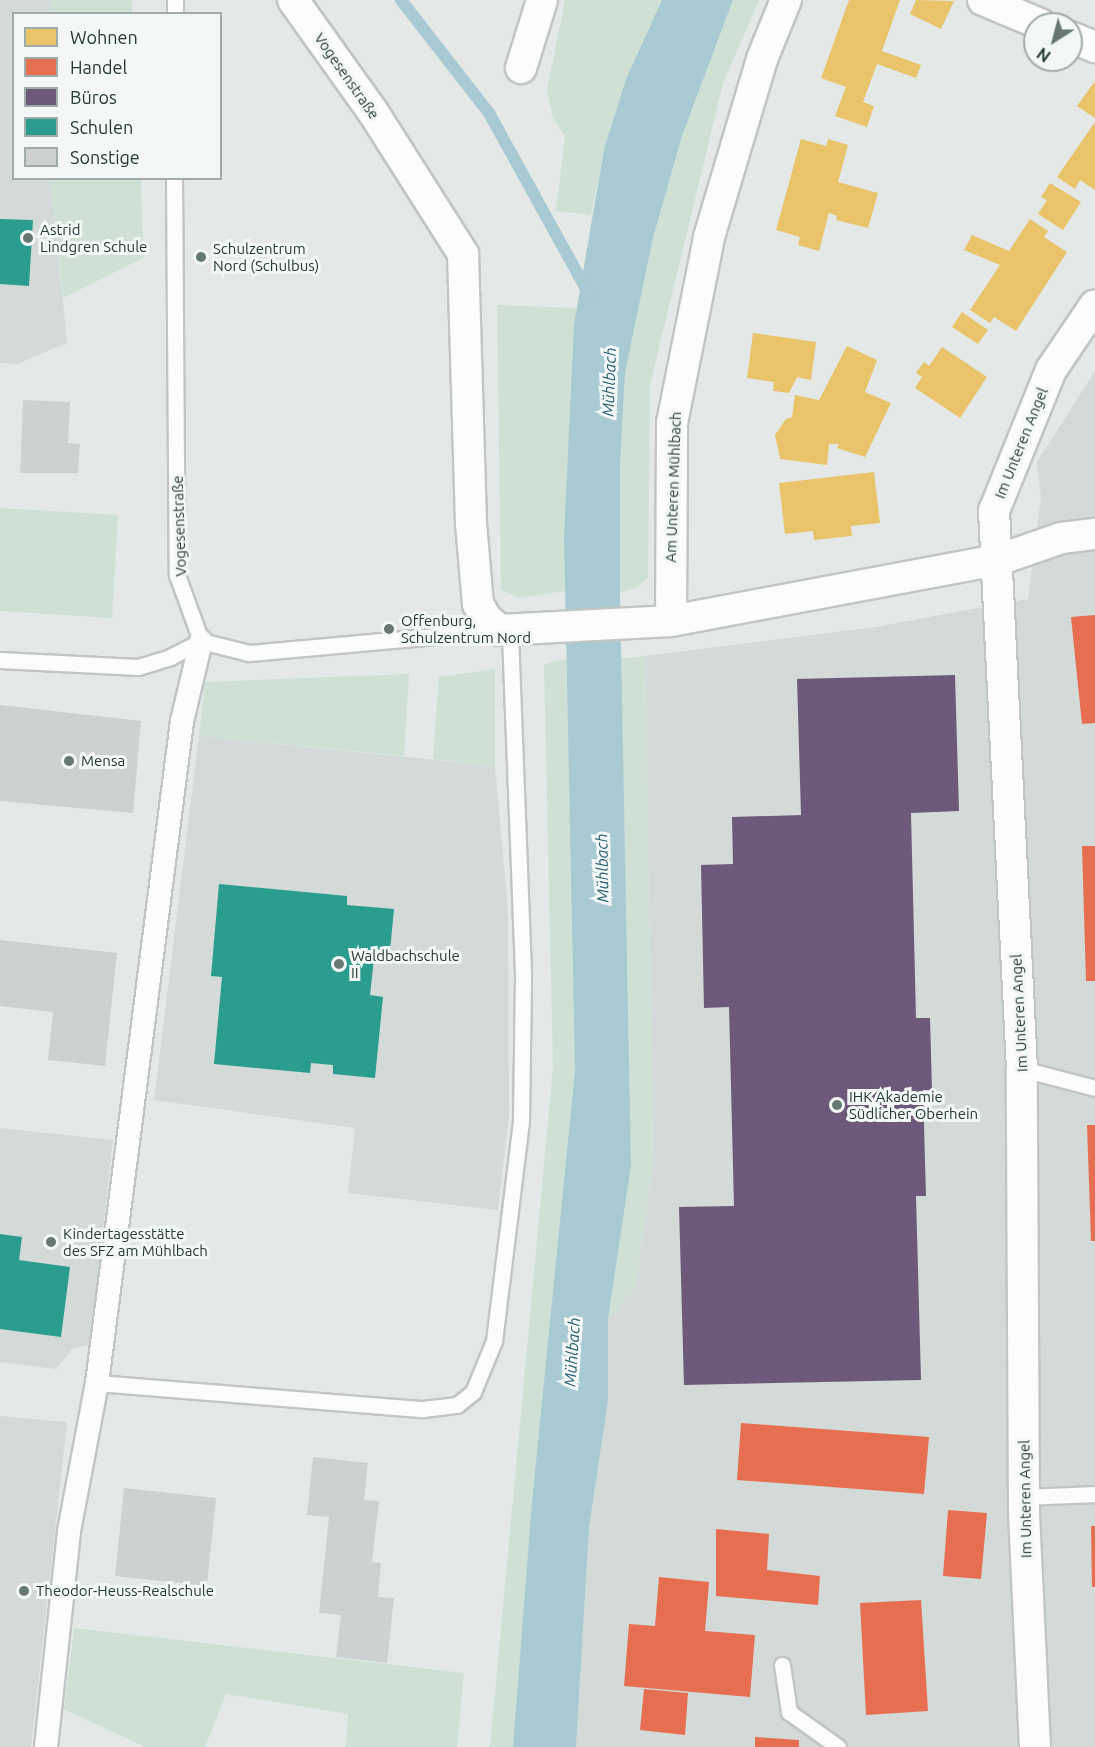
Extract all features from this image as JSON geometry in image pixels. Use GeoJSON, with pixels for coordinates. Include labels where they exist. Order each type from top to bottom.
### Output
{"type":"FeatureCollection","features":[{"type":"Feature","properties":{"kind":"street","name":"Vogesenstraße"},"geometry":{"type":"LineString","coordinates":[[293,0],[373,112],[463,254],[471,523],[478,604],[486,618],[505,629]]}},
{"type":"Feature","properties":{"kind":"street"},"geometry":{"type":"LineString","coordinates":[[521,68],[542,0]]}},
{"type":"Feature","properties":{"kind":"street","name":"Am Unteren Mühlbach"},"geometry":{"type":"LineString","coordinates":[[671,621],[672,423],[709,237],[762,59],[786,0]]}},
{"type":"Feature","properties":{"kind":"street"},"geometry":{"type":"LineString","coordinates":[[983,0],[1023,17]]}},
{"type":"Feature","properties":{"kind":"street","name":"Im Unteren Angel"},"geometry":{"type":"LineString","coordinates":[[1035,1747],[1023,1497],[1022,1069],[994,511],[1023,433],[1051,370],[1093,310]]}},
{"type":"Feature","properties":{"kind":"street"},"geometry":{"type":"LineString","coordinates":[[505,629],[671,621],[998,560],[1061,538],[1095,534]]}},
{"type":"Feature","properties":{"kind":"street"},"geometry":{"type":"LineString","coordinates":[[46,1747],[69,1531],[97,1383],[182,721],[201,641]]}},
{"type":"Feature","properties":{"kind":"lane","name":"Vogesenstraße"},"geometry":{"type":"LineString","coordinates":[[174,180],[177,575],[201,641]]}},
{"type":"Feature","properties":{"kind":"lane"},"geometry":{"type":"LineString","coordinates":[[0,660],[138,667],[170,657],[201,641],[249,653],[505,629],[523,972],[521,1121],[494,1341],[473,1392],[457,1405],[423,1408],[97,1383]]}},
{"type":"Feature","properties":{"kind":"lane"},"geometry":{"type":"LineString","coordinates":[[1022,1069],[1095,1088]]}},
{"type":"Feature","properties":{"kind":"lane"},"geometry":{"type":"LineString","coordinates":[[1023,1497],[1095,1494]]}},
{"type":"Feature","properties":{"kind":"lane"},"geometry":{"type":"LineString","coordinates":[[782,1665],[789,1712],[838,1747]]}},
{"type":"Feature","properties":{"kind":"shaded area","name":"Astrid Lindgren Schule"},"geometry":{"type":"Polygon","coordinates":[[[0,0],[52,0],[51,12],[12,12],[12,180],[51,180],[67,343],[17,364],[0,363],[0,0]]]}},
{"type":"Feature","properties":{"kind":"shaded area"},"geometry":{"type":"Polygon","coordinates":[[[1095,371],[1095,1747],[576,1747],[589,1528],[608,1401],[608,1319],[635,1288],[653,1162],[645,656],[875,627],[1028,599],[1041,498],[1037,462],[1095,371]]]}},
{"type":"Feature","properties":{"kind":"shaded area","name":"Waldbachschule II"},"geometry":{"type":"Polygon","coordinates":[[[199,736],[495,766],[508,911],[509,1115],[498,1210],[348,1193],[355,1128],[154,1100],[199,736]]]}},
{"type":"Feature","properties":{"kind":"shaded area","name":"Kindertagesstätte des SFZ am Mühlbach"},"geometry":{"type":"Polygon","coordinates":[[[0,1128],[113,1140],[90,1344],[72,1349],[56,1369],[0,1362],[0,1128]]]}},
{"type":"Feature","properties":{"kind":"shaded area","name":"Theodor-Heuss-Realschule"},"geometry":{"type":"Polygon","coordinates":[[[0,1416],[67,1422],[31,1747],[0,1747],[0,1416]]]}},
{"type":"Feature","properties":{"kind":"green space"},"geometry":{"type":"Polygon","coordinates":[[[52,0],[132,0],[132,12],[51,12],[52,0]]]}},
{"type":"Feature","properties":{"kind":"green space"},"geometry":{"type":"Polygon","coordinates":[[[565,0],[662,0],[626,79],[604,149],[591,215],[556,211],[565,136],[553,118],[547,90],[565,0]]]}},
{"type":"Feature","properties":{"kind":"green space"},"geometry":{"type":"Polygon","coordinates":[[[733,0],[759,0],[723,83],[650,385],[648,578],[636,588],[620,592],[620,465],[625,373],[653,238],[682,136],[733,0]]]}},
{"type":"Feature","properties":{"kind":"green space"},"geometry":{"type":"Polygon","coordinates":[[[51,180],[141,180],[143,258],[63,298],[51,180]]]}},
{"type":"Feature","properties":{"kind":"green space"},"geometry":{"type":"Polygon","coordinates":[[[497,305],[577,308],[565,591],[519,598],[501,590],[497,305]]]}},
{"type":"Feature","properties":{"kind":"green space"},"geometry":{"type":"Polygon","coordinates":[[[0,508],[118,515],[112,618],[0,611],[0,508]]]}},
{"type":"Feature","properties":{"kind":"green space"},"geometry":{"type":"Polygon","coordinates":[[[645,656],[653,1162],[635,1288],[608,1319],[631,1166],[621,659],[645,656]]]}},
{"type":"Feature","properties":{"kind":"green space"},"geometry":{"type":"Polygon","coordinates":[[[566,659],[575,922],[575,1070],[532,1501],[513,1747],[490,1747],[553,1068],[544,664],[566,659]]]}},
{"type":"Feature","properties":{"kind":"green space"},"geometry":{"type":"Polygon","coordinates":[[[495,669],[495,766],[433,759],[439,677],[495,669]]]}},
{"type":"Feature","properties":{"kind":"green space"},"geometry":{"type":"Polygon","coordinates":[[[409,674],[404,756],[199,736],[205,682],[409,674]]]}},
{"type":"Feature","properties":{"kind":"green space"},"geometry":{"type":"Polygon","coordinates":[[[74,1628],[464,1673],[457,1747],[346,1747],[348,1714],[226,1694],[205,1747],[145,1747],[64,1709],[74,1628]]]}},
{"type":"Feature","properties":{"kind":"water","name":"Mühlbach"},"geometry":{"type":"Polygon","coordinates":[[[662,0],[733,0],[682,136],[653,238],[625,373],[620,466],[620,592],[631,1166],[608,1319],[608,1401],[589,1528],[576,1747],[513,1747],[532,1501],[575,1070],[564,537],[574,325],[604,149],[626,79],[662,0]]]}},
{"type":"Feature","properties":{"kind":"building: Wohnen"},"geometry":{"type":"Polygon","coordinates":[[[849,0],[900,0],[882,51],[921,65],[916,78],[877,64],[863,102],[874,106],[867,127],[835,116],[846,87],[821,78],[849,0]]]}},
{"type":"Feature","properties":{"kind":"building: Wohnen"},"geometry":{"type":"Polygon","coordinates":[[[916,0],[954,1],[941,29],[910,14],[916,0]]]}},
{"type":"Feature","properties":{"kind":"building: Wohnen"},"geometry":{"type":"Polygon","coordinates":[[[1095,81],[1095,118],[1077,106],[1095,81]]]}},
{"type":"Feature","properties":{"kind":"building: Wohnen"},"geometry":{"type":"Polygon","coordinates":[[[1095,122],[1095,190],[1080,180],[1075,189],[1057,177],[1095,122]]]}},
{"type":"Feature","properties":{"kind":"building: Wohnen"},"geometry":{"type":"Polygon","coordinates":[[[801,139],[826,146],[828,139],[848,145],[838,182],[878,193],[868,228],[836,220],[837,216],[829,213],[819,251],[798,245],[800,237],[776,230],[801,139]]]}},
{"type":"Feature","properties":{"kind":"building: Wohnen"},"geometry":{"type":"Polygon","coordinates":[[[1050,183],[1081,202],[1063,230],[1038,214],[1047,200],[1041,197],[1050,183]]]}},
{"type":"Feature","properties":{"kind":"building: Wohnen"},"geometry":{"type":"Polygon","coordinates":[[[1030,219],[1048,231],[1044,237],[1067,252],[1016,331],[994,317],[990,323],[970,310],[1000,265],[964,250],[972,235],[1009,251],[1030,219]]]}},
{"type":"Feature","properties":{"kind":"building: Wohnen"},"geometry":{"type":"Polygon","coordinates":[[[962,312],[988,330],[978,344],[952,327],[962,312]]]}},
{"type":"Feature","properties":{"kind":"building: Wohnen"},"geometry":{"type":"Polygon","coordinates":[[[753,333],[816,342],[811,380],[797,377],[789,393],[773,391],[774,382],[747,378],[753,333]]]}},
{"type":"Feature","properties":{"kind":"building: Wohnen"},"geometry":{"type":"Polygon","coordinates":[[[847,346],[877,360],[865,392],[891,403],[865,457],[837,448],[839,444],[829,444],[827,465],[780,459],[775,435],[786,419],[792,417],[795,395],[819,400],[847,346]]]}},
{"type":"Feature","properties":{"kind":"building: Wohnen"},"geometry":{"type":"Polygon","coordinates":[[[942,347],[987,377],[960,418],[915,388],[922,377],[916,373],[924,362],[929,366],[942,347]]]}},
{"type":"Feature","properties":{"kind":"building: Wohnen"},"geometry":{"type":"Polygon","coordinates":[[[874,472],[880,523],[851,526],[852,536],[814,540],[813,531],[785,534],[779,483],[874,472]]]}},
{"type":"Feature","properties":{"kind":"building: Handel"},"geometry":{"type":"Polygon","coordinates":[[[1095,615],[1095,723],[1082,724],[1071,617],[1095,615]]]}},
{"type":"Feature","properties":{"kind":"building: Handel"},"geometry":{"type":"Polygon","coordinates":[[[1082,846],[1095,846],[1095,981],[1086,981],[1082,846]]]}},
{"type":"Feature","properties":{"kind":"building: Handel"},"geometry":{"type":"Polygon","coordinates":[[[1087,1125],[1095,1125],[1095,1241],[1091,1241],[1087,1125]]]}},
{"type":"Feature","properties":{"kind":"building: Handel"},"geometry":{"type":"Polygon","coordinates":[[[741,1423],[929,1437],[924,1494],[737,1480],[741,1423]]]}},
{"type":"Feature","properties":{"kind":"building: Handel"},"geometry":{"type":"Polygon","coordinates":[[[948,1510],[987,1513],[981,1579],[943,1576],[948,1510]]]}},
{"type":"Feature","properties":{"kind":"building: Handel"},"geometry":{"type":"Polygon","coordinates":[[[1091,1526],[1095,1526],[1095,1587],[1092,1587],[1091,1526]]]}},
{"type":"Feature","properties":{"kind":"building: Handel"},"geometry":{"type":"Polygon","coordinates":[[[716,1529],[769,1534],[767,1570],[820,1576],[818,1605],[716,1596],[716,1529]]]}},
{"type":"Feature","properties":{"kind":"building: Handel"},"geometry":{"type":"Polygon","coordinates":[[[659,1577],[709,1582],[705,1631],[755,1635],[750,1697],[624,1686],[629,1624],[655,1626],[659,1577]]]}},
{"type":"Feature","properties":{"kind":"building: Handel"},"geometry":{"type":"Polygon","coordinates":[[[921,1600],[928,1711],[866,1715],[860,1603],[921,1600]]]}},
{"type":"Feature","properties":{"kind":"building: Handel"},"geometry":{"type":"Polygon","coordinates":[[[644,1689],[688,1693],[685,1735],[640,1730],[644,1689]]]}},
{"type":"Feature","properties":{"kind":"building: Handel"},"geometry":{"type":"Polygon","coordinates":[[[755,1737],[799,1740],[799,1747],[755,1747],[755,1737]]]}},
{"type":"Feature","properties":{"kind":"building: Büros"},"geometry":{"type":"Polygon","coordinates":[[[955,675],[959,811],[911,813],[916,1018],[930,1018],[932,1090],[923,1090],[926,1196],[916,1196],[921,1380],[684,1385],[679,1207],[734,1206],[729,1007],[704,1008],[701,865],[733,864],[732,817],[801,815],[797,679],[955,675]]]}},
{"type":"Feature","properties":{"kind":"building: Schulen"},"geometry":{"type":"Polygon","coordinates":[[[0,219],[33,220],[29,286],[0,284],[0,219]]]}},
{"type":"Feature","properties":{"kind":"building: Schulen"},"geometry":{"type":"Polygon","coordinates":[[[219,884],[347,896],[347,905],[394,909],[390,951],[375,949],[370,995],[383,997],[375,1078],[333,1074],[333,1065],[311,1063],[310,1073],[214,1064],[222,977],[211,976],[219,884]]]}},
{"type":"Feature","properties":{"kind":"building: Schulen"},"geometry":{"type":"Polygon","coordinates":[[[0,1234],[22,1237],[19,1260],[70,1267],[61,1337],[0,1329],[0,1234]]]}},
{"type":"Feature","properties":{"kind":"building: Sonstige"},"geometry":{"type":"Polygon","coordinates":[[[23,400],[70,402],[68,443],[80,444],[78,473],[20,473],[23,400]]]}},
{"type":"Feature","properties":{"kind":"building: Sonstige","name":"Mensa"},"geometry":{"type":"Polygon","coordinates":[[[0,705],[141,721],[133,813],[0,801],[0,705]]]}},
{"type":"Feature","properties":{"kind":"building: Sonstige"},"geometry":{"type":"Polygon","coordinates":[[[0,940],[117,953],[105,1066],[48,1060],[53,1012],[0,1006],[0,940]]]}},
{"type":"Feature","properties":{"kind":"building: Sonstige"},"geometry":{"type":"Polygon","coordinates":[[[313,1457],[368,1463],[364,1500],[379,1501],[372,1562],[381,1563],[378,1597],[394,1598],[387,1663],[336,1657],[341,1615],[319,1613],[329,1517],[307,1515],[313,1457]]]}},
{"type":"Feature","properties":{"kind":"building: Sonstige"},"geometry":{"type":"Polygon","coordinates":[[[124,1488],[216,1498],[207,1586],[115,1576],[124,1488]]]}},
{"type":"Feature","properties":{"kind":"waterway"},"geometry":{"type":"LineString","coordinates":[[401,0],[489,113],[589,294]]}},
{"type":"Feature","properties":{"kind":"place","name":"Astrid Lindgren Schule"},"geometry":{"type":"Point","coordinates":[28,238]}},
{"type":"Feature","properties":{"kind":"place","name":"Schulzentrum Nord (Schulbus)"},"geometry":{"type":"Point","coordinates":[201,257]}},
{"type":"Feature","properties":{"kind":"place","name":"Offenburg, Schulzentrum Nord"},"geometry":{"type":"Point","coordinates":[389,629]}},
{"type":"Feature","properties":{"kind":"place","name":"Mensa"},"geometry":{"type":"Point","coordinates":[69,761]}},
{"type":"Feature","properties":{"kind":"place","name":"Waldbachschule II"},"geometry":{"type":"Point","coordinates":[339,964]}},
{"type":"Feature","properties":{"kind":"place","name":"IHK Akademie Südlicher Oberhein"},"geometry":{"type":"Point","coordinates":[837,1105]}},
{"type":"Feature","properties":{"kind":"place","name":"Kindertagesstätte des SFZ am Mühlbach"},"geometry":{"type":"Point","coordinates":[51,1242]}},
{"type":"Feature","properties":{"kind":"place","name":"Theodor-Heuss-Realschule"},"geometry":{"type":"Point","coordinates":[24,1591]}}]}
